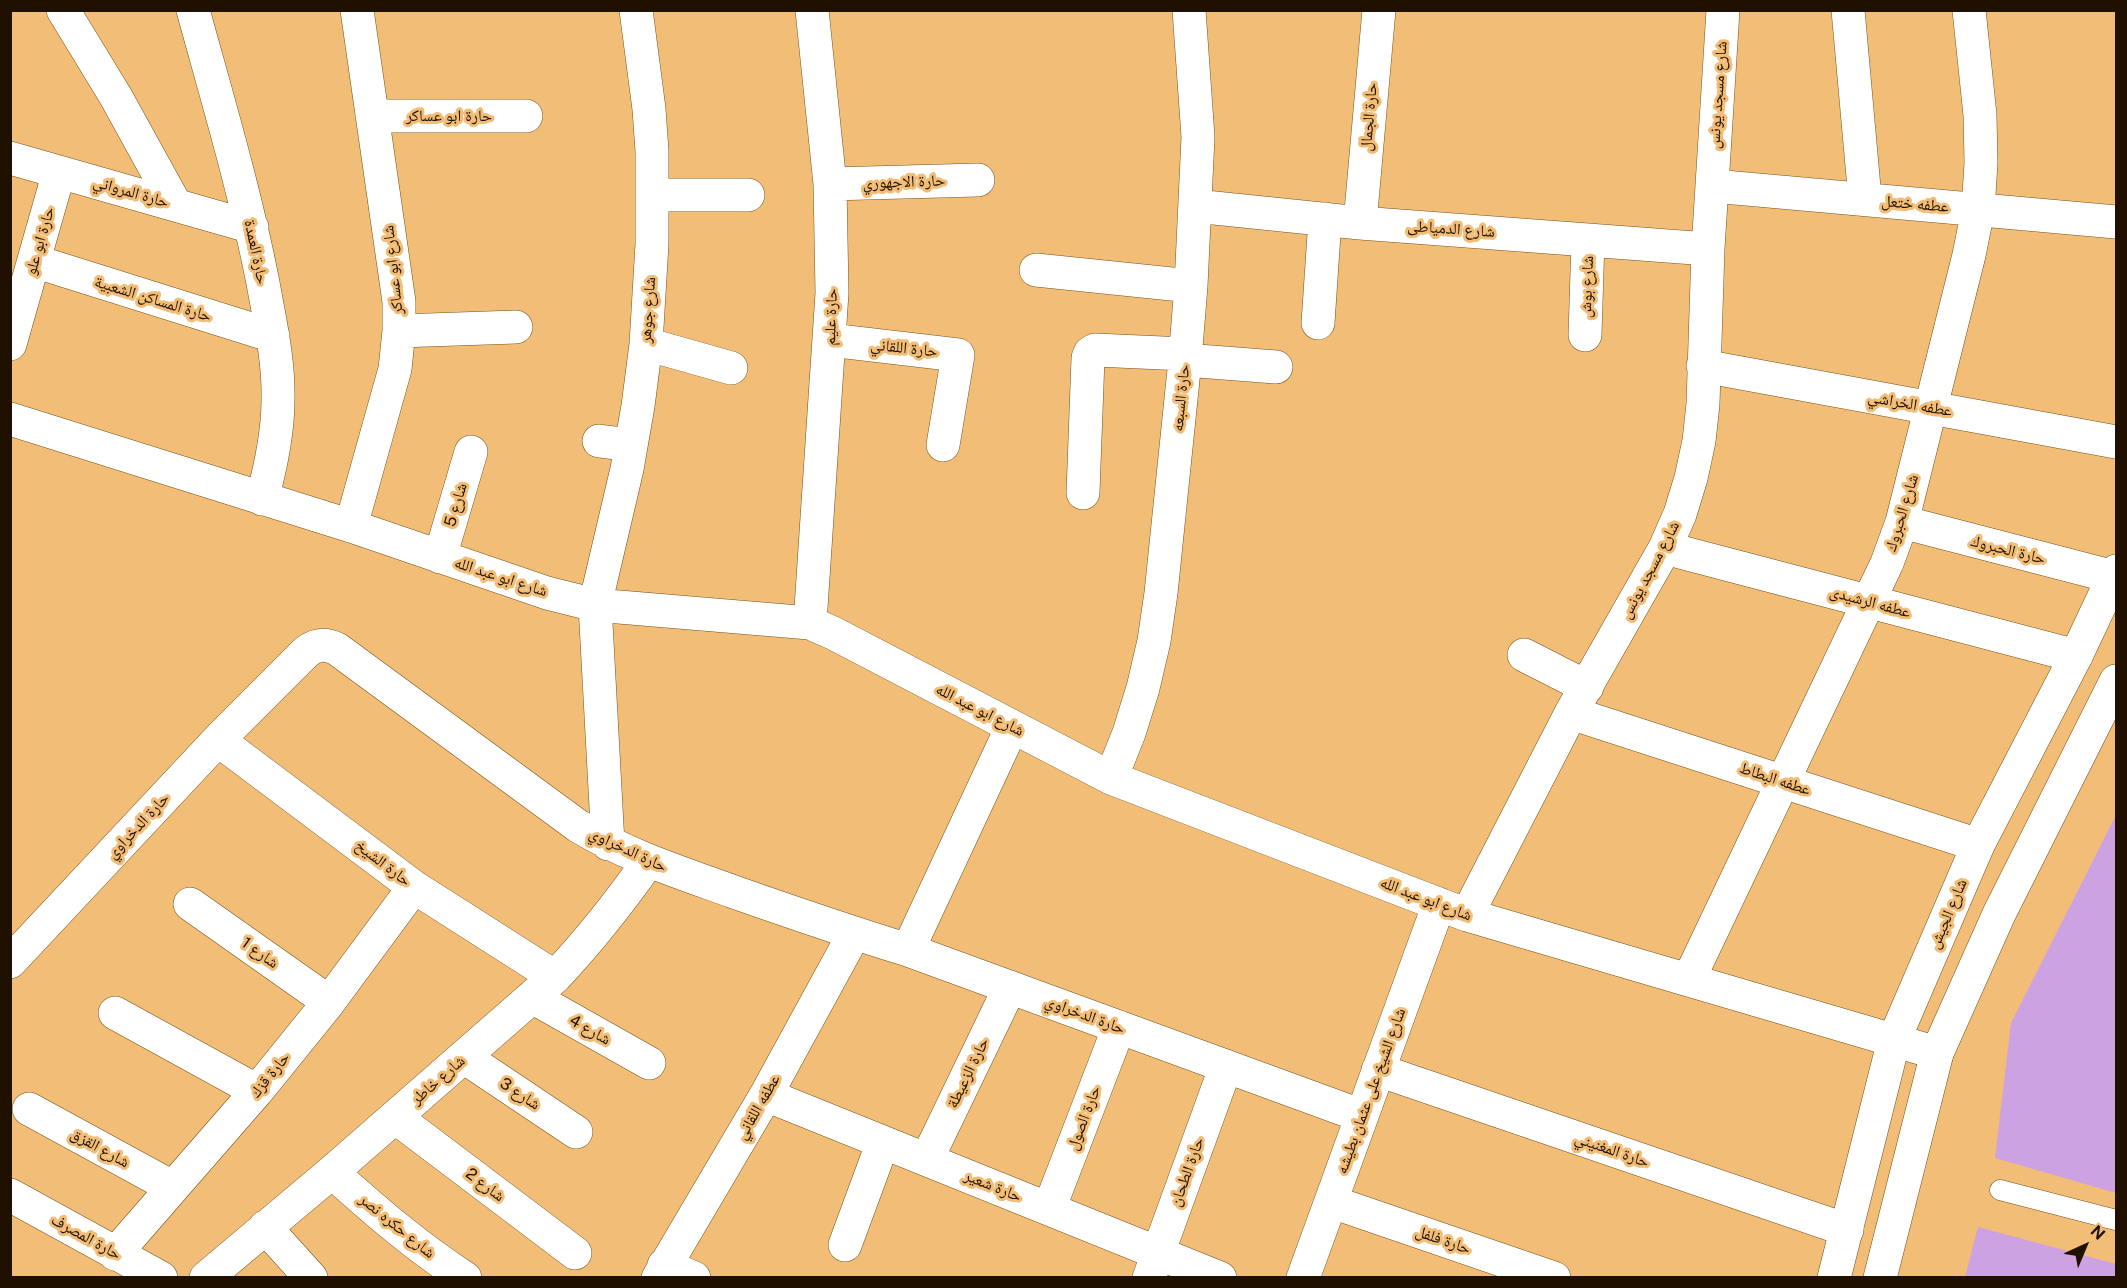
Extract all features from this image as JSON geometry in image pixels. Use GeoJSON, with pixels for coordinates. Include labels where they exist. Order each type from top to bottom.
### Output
{"type":"FeatureCollection","features":[{"type":"Feature","properties":{"kind":"street"},"geometry":{"type":"LineString","coordinates":[[63,10],[116,97],[175,204]]}},
{"type":"Feature","properties":{"kind":"street","name":"حارة العمدة"},"geometry":{"type":"LineString","coordinates":[[193,10],[252,227],[278,369],[274,445],[262,499]]}},
{"type":"Feature","properties":{"kind":"street","name":"شارع ابو عساكر"},"geometry":{"type":"LineString","coordinates":[[351,526],[394,369],[399,332],[399,302],[357,10]]}},
{"type":"Feature","properties":{"kind":"street","name":"شارع جوهر"},"geometry":{"type":"LineString","coordinates":[[608,844],[595,605],[631,445],[646,344],[653,195],[649,109],[636,10]]}},
{"type":"Feature","properties":{"kind":"street","name":"حارة عليم"},"geometry":{"type":"LineString","coordinates":[[810,623],[830,340],[832,244],[830,184],[812,10]]}},
{"type":"Feature","properties":{"kind":"street","name":"حارة السبعه"},"geometry":{"type":"LineString","coordinates":[[1112,778],[1139,699],[1154,641],[1185,357],[1191,286],[1198,137],[1189,10]]}},
{"type":"Feature","properties":{"kind":"street","name":"حارة الجمال"},"geometry":{"type":"LineString","coordinates":[[1360,223],[1378,10]]}},
{"type":"Feature","properties":{"kind":"street","name":"شارع مسجد يونس"},"geometry":{"type":"LineString","coordinates":[[1453,910],[1579,700],[1665,548],[1680,514],[1691,478],[1699,441],[1703,404],[1708,249],[1724,10]]}},
{"type":"Feature","properties":{"kind":"street"},"geometry":{"type":"LineString","coordinates":[[1848,10],[1865,200]]}},
{"type":"Feature","properties":{"kind":"street","name":"شارع الحبروك"},"geometry":{"type":"LineString","coordinates":[[1689,979],[1869,602],[1902,522],[1969,255],[1978,210],[1981,163],[1980,116],[1969,10]]}},
{"type":"Feature","properties":{"kind":"street","name":"حارة ابو عساكر"},"geometry":{"type":"LineString","coordinates":[[372,116],[526,116]]}},
{"type":"Feature","properties":{"kind":"street","name":"حارة المرواني"},"geometry":{"type":"LineString","coordinates":[[10,158],[252,227]]}},
{"type":"Feature","properties":{"kind":"street","name":"حارة ابو علو"},"geometry":{"type":"LineString","coordinates":[[10,344],[59,172]]}},
{"type":"Feature","properties":{"kind":"street","name":"حارة الاجهوري"},"geometry":{"type":"LineString","coordinates":[[830,184],[978,180]]}},
{"type":"Feature","properties":{"kind":"street","name":"عطفه ختعل"},"geometry":{"type":"LineString","coordinates":[[1713,186],[2116,222]]}},
{"type":"Feature","properties":{"kind":"street"},"geometry":{"type":"LineString","coordinates":[[653,195],[748,195]]}},
{"type":"Feature","properties":{"kind":"street","name":"شارع الدمياطى"},"geometry":{"type":"LineString","coordinates":[[1195,206],[1360,223],[1708,249]]}},
{"type":"Feature","properties":{"kind":"street"},"geometry":{"type":"LineString","coordinates":[[1318,323],[1325,219]]}},
{"type":"Feature","properties":{"kind":"street","name":"شارع بوش"},"geometry":{"type":"LineString","coordinates":[[1585,335],[1588,240]]}},
{"type":"Feature","properties":{"kind":"street","name":"حارة المساكن الشعبية"},"geometry":{"type":"LineString","coordinates":[[34,261],[273,336]]}},
{"type":"Feature","properties":{"kind":"street"},"geometry":{"type":"LineString","coordinates":[[1036,270],[1191,286]]}},
{"type":"Feature","properties":{"kind":"street"},"geometry":{"type":"LineString","coordinates":[[399,332],[516,327]]}},
{"type":"Feature","properties":{"kind":"street","name":"حارة اللقاني"},"geometry":{"type":"LineString","coordinates":[[830,340],[958,355],[943,445]]}},
{"type":"Feature","properties":{"kind":"street"},"geometry":{"type":"LineString","coordinates":[[646,344],[731,368]]}},
{"type":"Feature","properties":{"kind":"street"},"geometry":{"type":"LineString","coordinates":[[1083,494],[1090,353],[1095,350],[1276,367]]}},
{"type":"Feature","properties":{"kind":"street","name":"عطفه الخراشي"},"geometry":{"type":"LineString","coordinates":[[1703,366],[2116,442]]}},
{"type":"Feature","properties":{"kind":"street","name":"شارع ابو عبد الله"},"geometry":{"type":"LineString","coordinates":[[10,420],[351,526],[547,593],[595,605],[810,623],[1112,778],[1453,910],[1937,1053]]}},
{"type":"Feature","properties":{"kind":"street"},"geometry":{"type":"LineString","coordinates":[[599,441],[631,445]]}},
{"type":"Feature","properties":{"kind":"street","name":"شارع 5"},"geometry":{"type":"LineString","coordinates":[[441,557],[471,452]]}},
{"type":"Feature","properties":{"kind":"street","name":"حارة الحبروك"},"geometry":{"type":"LineString","coordinates":[[1902,522],[2115,574]]}},
{"type":"Feature","properties":{"kind":"street","name":"عطفه الرشيدى"},"geometry":{"type":"LineString","coordinates":[[1665,548],[2076,656]]}},
{"type":"Feature","properties":{"kind":"street","name":"شارع الجيش"},"geometry":{"type":"LineString","coordinates":[[1834,1278],[1894,1040],[1978,845],[2076,656],[2115,574]]}},
{"type":"Feature","properties":{"kind":"street","name":"حارة الدخراوي"},"geometry":{"type":"LineString","coordinates":[[10,962],[218,740],[306,652],[317,645],[331,646],[578,826],[608,844],[648,861],[854,934],[908,950],[1362,1116]]}},
{"type":"Feature","properties":{"kind":"street","name":"عطفه البطاط"},"geometry":{"type":"LineString","coordinates":[[1524,655],[1579,700],[1782,782],[1978,845]]}},
{"type":"Feature","properties":{"kind":"street"},"geometry":{"type":"LineString","coordinates":[[1881,1278],[1937,1053],[1999,914],[2116,681]]}},
{"type":"Feature","properties":{"kind":"street"},"geometry":{"type":"LineString","coordinates":[[908,950],[1012,727]]}},
{"type":"Feature","properties":{"kind":"street","name":"حارة الشيخ"},"geometry":{"type":"LineString","coordinates":[[218,740],[543,987]]}},
{"type":"Feature","properties":{"kind":"street","name":"شارع خاطر"},"geometry":{"type":"LineString","coordinates":[[206,1278],[332,1172],[543,987],[586,945],[648,861]]}},
{"type":"Feature","properties":{"kind":"street","name":"حارة قزك"},"geometry":{"type":"LineString","coordinates":[[115,1254],[257,1091],[329,1002],[414,887]]}},
{"type":"Feature","properties":{"kind":"street","name":"شارع 1"},"geometry":{"type":"LineString","coordinates":[[190,904],[329,1002]]}},
{"type":"Feature","properties":{"kind":"street","name":"شارع الشيخ على عثمان بطيشه"},"geometry":{"type":"LineString","coordinates":[[1303,1278],[1378,1070],[1453,910]]}},
{"type":"Feature","properties":{"kind":"street","name":"عطفه اللقاني"},"geometry":{"type":"LineString","coordinates":[[661,1271],[766,1095],[854,934]]}},
{"type":"Feature","properties":{"kind":"street","name":"شارع 4"},"geometry":{"type":"LineString","coordinates":[[543,987],[649,1063]]}},
{"type":"Feature","properties":{"kind":"street","name":"حارة الزعيطة"},"geometry":{"type":"LineString","coordinates":[[927,1159],[1010,987]]}},
{"type":"Feature","properties":{"kind":"street"},"geometry":{"type":"LineString","coordinates":[[115,1013],[257,1091]]}},
{"type":"Feature","properties":{"kind":"street","name":"حارة الصول"},"geometry":{"type":"LineString","coordinates":[[1049,1209],[1119,1027]]}},
{"type":"Feature","properties":{"kind":"street","name":"شارع 3"},"geometry":{"type":"LineString","coordinates":[[464,1057],[576,1132]]}},
{"type":"Feature","properties":{"kind":"street","name":"حارة الطحان"},"geometry":{"type":"LineString","coordinates":[[1153,1265],[1226,1066]]}},
{"type":"Feature","properties":{"kind":"street","name":"حارة المغنيني"},"geometry":{"type":"LineString","coordinates":[[1378,1070],[1846,1230]]}},
{"type":"Feature","properties":{"kind":"street","name":"حارة شعير"},"geometry":{"type":"LineString","coordinates":[[766,1095],[1049,1209],[1153,1265],[1220,1278]]}},
{"type":"Feature","properties":{"kind":"street","name":"شارع القزق"},"geometry":{"type":"LineString","coordinates":[[29,1109],[171,1187]]}},
{"type":"Feature","properties":{"kind":"street","name":"شارع 2"},"geometry":{"type":"LineString","coordinates":[[395,1117],[575,1253]]}},
{"type":"Feature","properties":{"kind":"street"},"geometry":{"type":"LineString","coordinates":[[845,1245],[883,1142]]}},
{"type":"Feature","properties":{"kind":"street","name":"شارع حكره نصر"},"geometry":{"type":"LineString","coordinates":[[332,1172],[406,1235],[465,1278]]}},
{"type":"Feature","properties":{"kind":"street","name":"حارة المصرف"},"geometry":{"type":"LineString","coordinates":[[10,1195],[161,1278]]}},
{"type":"Feature","properties":{"kind":"street","name":"حارة فلفل"},"geometry":{"type":"LineString","coordinates":[[1332,1202],[1554,1278]]}},
{"type":"Feature","properties":{"kind":"street"},"geometry":{"type":"LineString","coordinates":[[265,1227],[311,1278]]}},
{"type":"Feature","properties":{"kind":"street"},"geometry":{"type":"LineString","coordinates":[[661,1271],[694,1278]]}},
{"type":"Feature","properties":{"kind":"lane"},"geometry":{"type":"LineString","coordinates":[[2001,1190],[2116,1220]]}},
{"type":"Feature","properties":{"kind":"shaded area"},"geometry":{"type":"Polygon","coordinates":[[[2116,815],[2116,1193],[1995,1158],[2011,1023],[2116,815]]]}},
{"type":"Feature","properties":{"kind":"shaded area"},"geometry":{"type":"Polygon","coordinates":[[[1978,1227],[2116,1264],[2116,1277],[1965,1277],[1978,1227]]]}}]}
